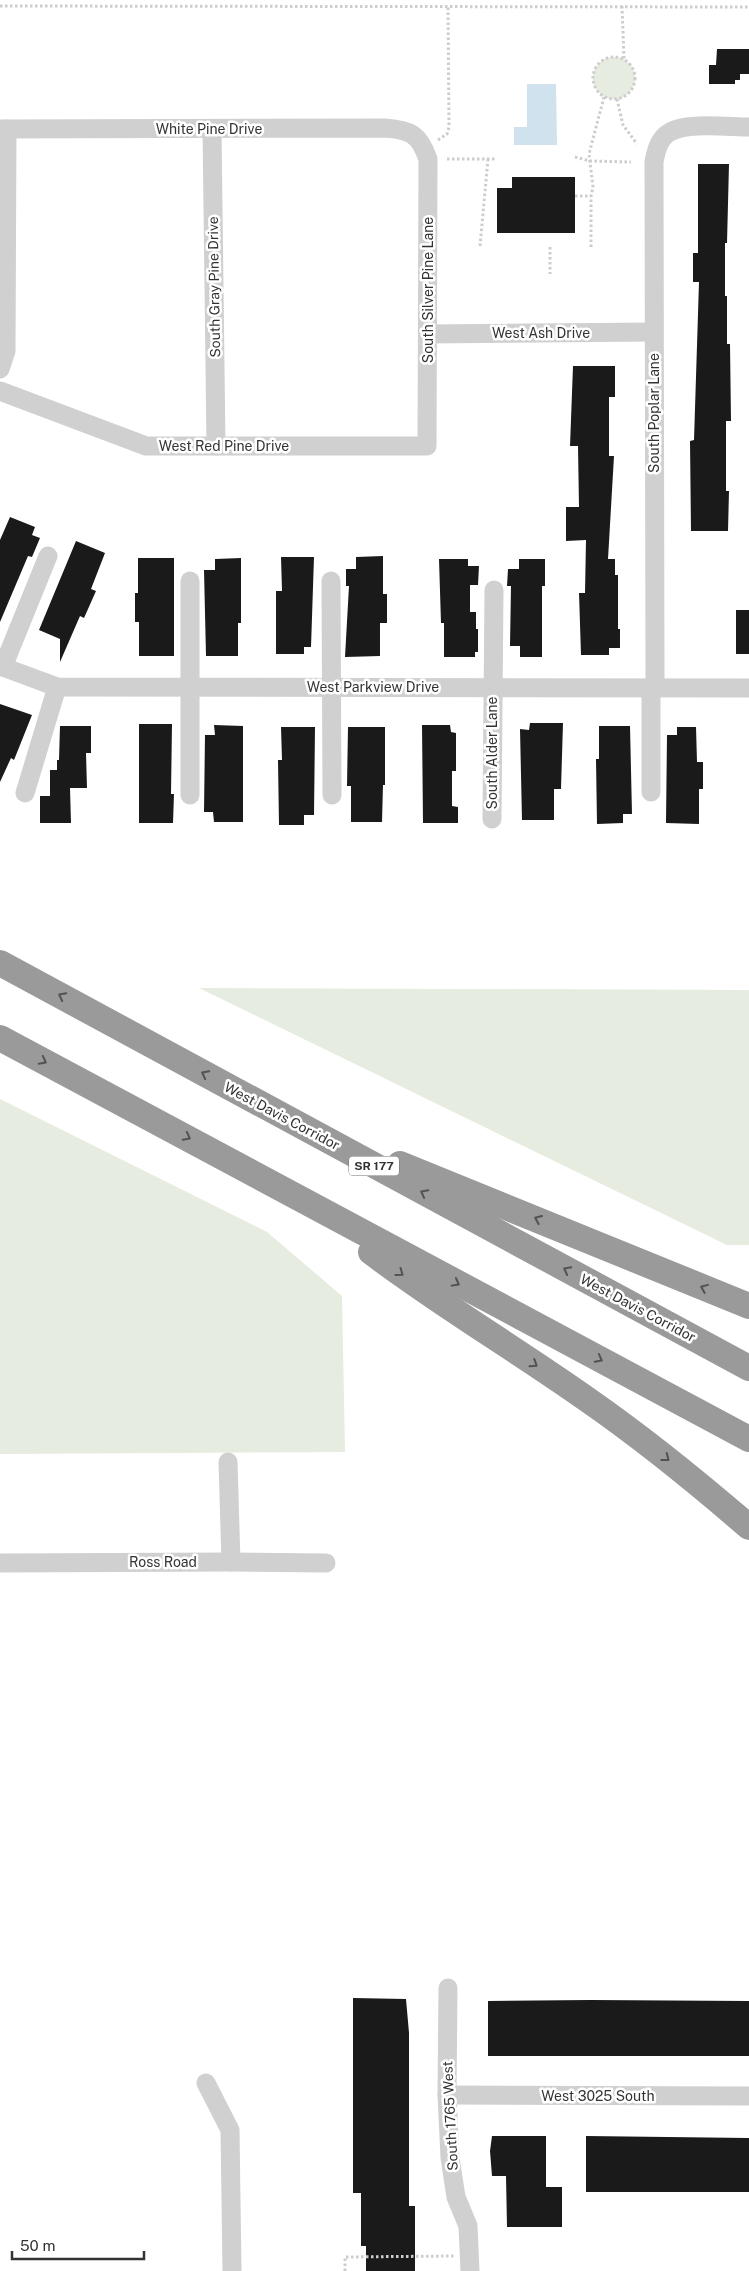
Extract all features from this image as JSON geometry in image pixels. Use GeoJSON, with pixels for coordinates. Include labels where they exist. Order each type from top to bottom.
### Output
{"type":"FeatureCollection","features":[{"type":"Feature","properties":{"kind":"highway","name":"West Davis Corridor"},"geometry":{"type":"LineString","coordinates":[[0,963],[749,1368]]}},
{"type":"Feature","properties":{"kind":"highway"},"geometry":{"type":"LineString","coordinates":[[0,1038],[306,1200],[749,1440]]}},
{"type":"Feature","properties":{"kind":"highway"},"geometry":{"type":"LineString","coordinates":[[294,1122],[492,1200],[749,1306]]}},
{"type":"Feature","properties":{"kind":"highway"},"geometry":{"type":"LineString","coordinates":[[306,1200],[440,1302],[627,1428],[749,1527]]}},
{"type":"Feature","properties":{"kind":"street","name":"South Poplar Lane"},"geometry":{"type":"LineString","coordinates":[[651,792],[653,688],[654,162],[656,150],[662,139],[670,132],[684,127],[749,127]]}},
{"type":"Feature","properties":{"kind":"street","name":"White Pine Drive"},"geometry":{"type":"LineString","coordinates":[[4,129],[385,128],[404,130],[417,136]]}},
{"type":"Feature","properties":{"kind":"street"},"geometry":{"type":"LineString","coordinates":[[0,369],[6,351],[4,129]]}},
{"type":"Feature","properties":{"kind":"street","name":"South Gray Pine Drive"},"geometry":{"type":"LineString","coordinates":[[212,129],[216,446]]}},
{"type":"Feature","properties":{"kind":"street","name":"South Silver Pine Lane"},"geometry":{"type":"LineString","coordinates":[[417,136],[423,145],[428,159],[427,446]]}},
{"type":"Feature","properties":{"kind":"street","name":"West Ash Drive"},"geometry":{"type":"LineString","coordinates":[[428,334],[654,332]]}},
{"type":"Feature","properties":{"kind":"street","name":"West Red Pine Drive"},"geometry":{"type":"LineString","coordinates":[[0,391],[146,446],[427,446]]}},
{"type":"Feature","properties":{"kind":"street"},"geometry":{"type":"LineString","coordinates":[[2,666],[48,556]]}},
{"type":"Feature","properties":{"kind":"street"},"geometry":{"type":"LineString","coordinates":[[331,581],[332,794]]}},
{"type":"Feature","properties":{"kind":"street"},"geometry":{"type":"LineString","coordinates":[[190,582],[190,795]]}},
{"type":"Feature","properties":{"kind":"street","name":"South Alder Lane"},"geometry":{"type":"LineString","coordinates":[[492,819],[494,590]]}},
{"type":"Feature","properties":{"kind":"street","name":"West Parkview Drive"},"geometry":{"type":"LineString","coordinates":[[2,666],[57,687],[749,688]]}},
{"type":"Feature","properties":{"kind":"street"},"geometry":{"type":"LineString","coordinates":[[25,793],[57,687]]}},
{"type":"Feature","properties":{"kind":"street"},"geometry":{"type":"LineString","coordinates":[[228,1462],[231,1562]]}},
{"type":"Feature","properties":{"kind":"street","name":"Ross Road"},"geometry":{"type":"LineString","coordinates":[[0,1563],[231,1562],[326,1564]]}},
{"type":"Feature","properties":{"kind":"street","name":"South 1765 West"},"geometry":{"type":"LineString","coordinates":[[448,1988],[447,2095],[450,2158],[456,2197],[468,2226],[470,2264]]}},
{"type":"Feature","properties":{"kind":"street"},"geometry":{"type":"LineString","coordinates":[[206,2082],[230,2130],[232,2271]]}},
{"type":"Feature","properties":{"kind":"street","name":"West 3025 South"},"geometry":{"type":"LineString","coordinates":[[447,2095],[749,2096]]}},
{"type":"Feature","properties":{"kind":"path"},"geometry":{"type":"LineString","coordinates":[[0,6],[749,7]]}},
{"type":"Feature","properties":{"kind":"path"},"geometry":{"type":"LineString","coordinates":[[438,140],[447,134],[450,127],[448,6]]}},
{"type":"Feature","properties":{"kind":"path"},"geometry":{"type":"LineString","coordinates":[[622,6],[624,59],[632,68],[635,79],[630,92],[617,98],[604,96],[599,93],[593,81],[595,68],[599,62],[611,57],[624,59]]}},
{"type":"Feature","properties":{"kind":"path"},"geometry":{"type":"LineString","coordinates":[[591,247],[591,196],[593,186],[589,154],[604,96]]}},
{"type":"Feature","properties":{"kind":"path"},"geometry":{"type":"LineString","coordinates":[[617,98],[623,125],[637,144]]}},
{"type":"Feature","properties":{"kind":"path"},"geometry":{"type":"LineString","coordinates":[[575,157],[590,161],[631,162]]}},
{"type":"Feature","properties":{"kind":"path"},"geometry":{"type":"LineString","coordinates":[[448,159],[495,159]]}},
{"type":"Feature","properties":{"kind":"path"},"geometry":{"type":"LineString","coordinates":[[480,246],[488,159]]}},
{"type":"Feature","properties":{"kind":"path"},"geometry":{"type":"LineString","coordinates":[[575,196],[591,196]]}},
{"type":"Feature","properties":{"kind":"path"},"geometry":{"type":"LineString","coordinates":[[550,247],[550,274]]}},
{"type":"Feature","properties":{"kind":"path"},"geometry":{"type":"LineString","coordinates":[[345,2271],[346,2257],[470,2264]]}},
{"type":"Feature","properties":{"kind":"shaded area"},"geometry":{"type":"Polygon","coordinates":[[[614,57],[629,63],[635,78],[629,93],[614,99],[599,93],[593,78],[599,63],[614,57]]]}},
{"type":"Feature","properties":{"kind":"shaded area"},"geometry":{"type":"Polygon","coordinates":[[[199,988],[749,990],[749,1245],[727,1245],[199,988]]]}},
{"type":"Feature","properties":{"kind":"shaded area"},"geometry":{"type":"Polygon","coordinates":[[[0,1099],[267,1232],[342,1296],[345,1452],[0,1454],[0,1099]]]}},
{"type":"Feature","properties":{"kind":"water"},"geometry":{"type":"Polygon","coordinates":[[[527,84],[556,84],[557,145],[514,145],[514,127],[527,127],[527,84]]]}},
{"type":"Feature","properties":{"kind":"building"},"geometry":{"type":"Polygon","coordinates":[[[717,49],[749,49],[749,74],[740,74],[740,80],[735,80],[735,84],[709,84],[709,65],[716,65],[717,49]]]}},
{"type":"Feature","properties":{"kind":"building"},"geometry":{"type":"Polygon","coordinates":[[[698,164],[729,164],[727,243],[725,243],[725,296],[727,296],[727,344],[730,344],[731,421],[726,421],[726,491],[729,491],[728,531],[691,531],[690,441],[694,440],[699,282],[693,282],[693,253],[698,253],[698,164]]]}},
{"type":"Feature","properties":{"kind":"building"},"geometry":{"type":"Polygon","coordinates":[[[512,177],[575,177],[575,233],[497,233],[497,188],[512,188],[512,177]]]}},
{"type":"Feature","properties":{"kind":"building"},"geometry":{"type":"Polygon","coordinates":[[[573,366],[615,366],[615,397],[609,397],[609,456],[614,456],[608,559],[615,559],[615,575],[618,575],[620,648],[609,648],[609,655],[581,655],[579,593],[585,593],[586,540],[566,541],[566,507],[579,507],[578,446],[570,446],[573,366]]]}},
{"type":"Feature","properties":{"kind":"building"},"geometry":{"type":"Polygon","coordinates":[[[10,517],[35,527],[32,535],[40,538],[32,557],[28,556],[0,622],[0,540],[10,517]]]}},
{"type":"Feature","properties":{"kind":"building"},"geometry":{"type":"Polygon","coordinates":[[[76,541],[105,553],[91,589],[96,591],[84,618],[80,616],[60,662],[60,639],[39,630],[76,541]]]}},
{"type":"Feature","properties":{"kind":"building"},"geometry":{"type":"Polygon","coordinates":[[[383,556],[383,594],[387,594],[387,623],[380,623],[380,656],[345,657],[349,586],[346,586],[346,569],[356,569],[356,557],[383,556]]]}},
{"type":"Feature","properties":{"kind":"building"},"geometry":{"type":"Polygon","coordinates":[[[281,557],[314,557],[311,647],[304,647],[304,654],[276,654],[276,591],[282,591],[281,557]]]}},
{"type":"Feature","properties":{"kind":"building"},"geometry":{"type":"Polygon","coordinates":[[[138,558],[174,558],[174,656],[139,656],[139,622],[135,622],[135,593],[138,593],[138,558]]]}},
{"type":"Feature","properties":{"kind":"building"},"geometry":{"type":"Polygon","coordinates":[[[241,558],[241,623],[238,623],[238,656],[206,656],[204,570],[215,570],[215,559],[241,558]]]}},
{"type":"Feature","properties":{"kind":"building"},"geometry":{"type":"Polygon","coordinates":[[[439,559],[468,559],[468,566],[479,566],[478,585],[470,585],[470,612],[476,612],[476,629],[478,629],[478,652],[475,652],[475,657],[444,657],[444,623],[441,623],[439,559]]]}},
{"type":"Feature","properties":{"kind":"building"},"geometry":{"type":"Polygon","coordinates":[[[519,559],[545,559],[545,586],[542,586],[542,657],[520,657],[520,646],[510,646],[511,586],[507,586],[508,569],[519,569],[519,559]]]}},
{"type":"Feature","properties":{"kind":"building"},"geometry":{"type":"Polygon","coordinates":[[[736,610],[749,610],[749,654],[736,654],[736,610]]]}},
{"type":"Feature","properties":{"kind":"building"},"geometry":{"type":"Polygon","coordinates":[[[0,704],[32,715],[14,760],[11,758],[0,782],[0,704]]]}},
{"type":"Feature","properties":{"kind":"building"},"geometry":{"type":"Polygon","coordinates":[[[530,723],[563,723],[561,789],[554,789],[554,820],[522,820],[520,729],[529,730],[530,723]]]}},
{"type":"Feature","properties":{"kind":"building"},"geometry":{"type":"Polygon","coordinates":[[[139,724],[172,724],[171,794],[174,794],[173,823],[139,823],[139,724]]]}},
{"type":"Feature","properties":{"kind":"building"},"geometry":{"type":"Polygon","coordinates":[[[214,725],[243,726],[243,822],[214,822],[213,812],[204,812],[205,735],[215,735],[214,725]]]}},
{"type":"Feature","properties":{"kind":"building"},"geometry":{"type":"Polygon","coordinates":[[[422,725],[450,725],[451,732],[456,733],[456,771],[452,771],[452,806],[458,807],[458,823],[423,823],[422,725]]]}},
{"type":"Feature","properties":{"kind":"building"},"geometry":{"type":"Polygon","coordinates":[[[60,726],[91,726],[91,753],[86,753],[87,788],[70,788],[71,823],[40,823],[40,796],[50,796],[50,770],[57,770],[60,726]]]}},
{"type":"Feature","properties":{"kind":"building"},"geometry":{"type":"Polygon","coordinates":[[[599,726],[630,726],[632,814],[623,814],[623,823],[597,824],[596,759],[599,759],[599,726]]]}},
{"type":"Feature","properties":{"kind":"building"},"geometry":{"type":"Polygon","coordinates":[[[281,727],[315,727],[314,815],[304,815],[304,825],[279,825],[278,760],[282,760],[281,727]]]}},
{"type":"Feature","properties":{"kind":"building"},"geometry":{"type":"Polygon","coordinates":[[[348,727],[385,727],[385,785],[383,785],[382,822],[351,822],[351,786],[347,786],[348,727]]]}},
{"type":"Feature","properties":{"kind":"building"},"geometry":{"type":"Polygon","coordinates":[[[677,727],[696,727],[697,762],[703,762],[703,789],[699,789],[699,824],[666,823],[667,735],[677,735],[677,727]]]}},
{"type":"Feature","properties":{"kind":"building"},"geometry":{"type":"Polygon","coordinates":[[[353,1998],[406,1999],[409,2033],[409,2206],[415,2206],[415,2271],[366,2271],[366,2246],[361,2246],[361,2193],[353,2193],[353,1998]]]}},
{"type":"Feature","properties":{"kind":"building"},"geometry":{"type":"Polygon","coordinates":[[[488,2001],[749,2001],[749,2056],[488,2056],[488,2001]]]}},
{"type":"Feature","properties":{"kind":"building"},"geometry":{"type":"Polygon","coordinates":[[[492,2136],[546,2136],[546,2187],[562,2187],[562,2227],[507,2227],[506,2176],[492,2176],[490,2151],[492,2136]]]}},
{"type":"Feature","properties":{"kind":"building"},"geometry":{"type":"Polygon","coordinates":[[[586,2136],[749,2138],[749,2192],[586,2192],[586,2136]]]}}]}
